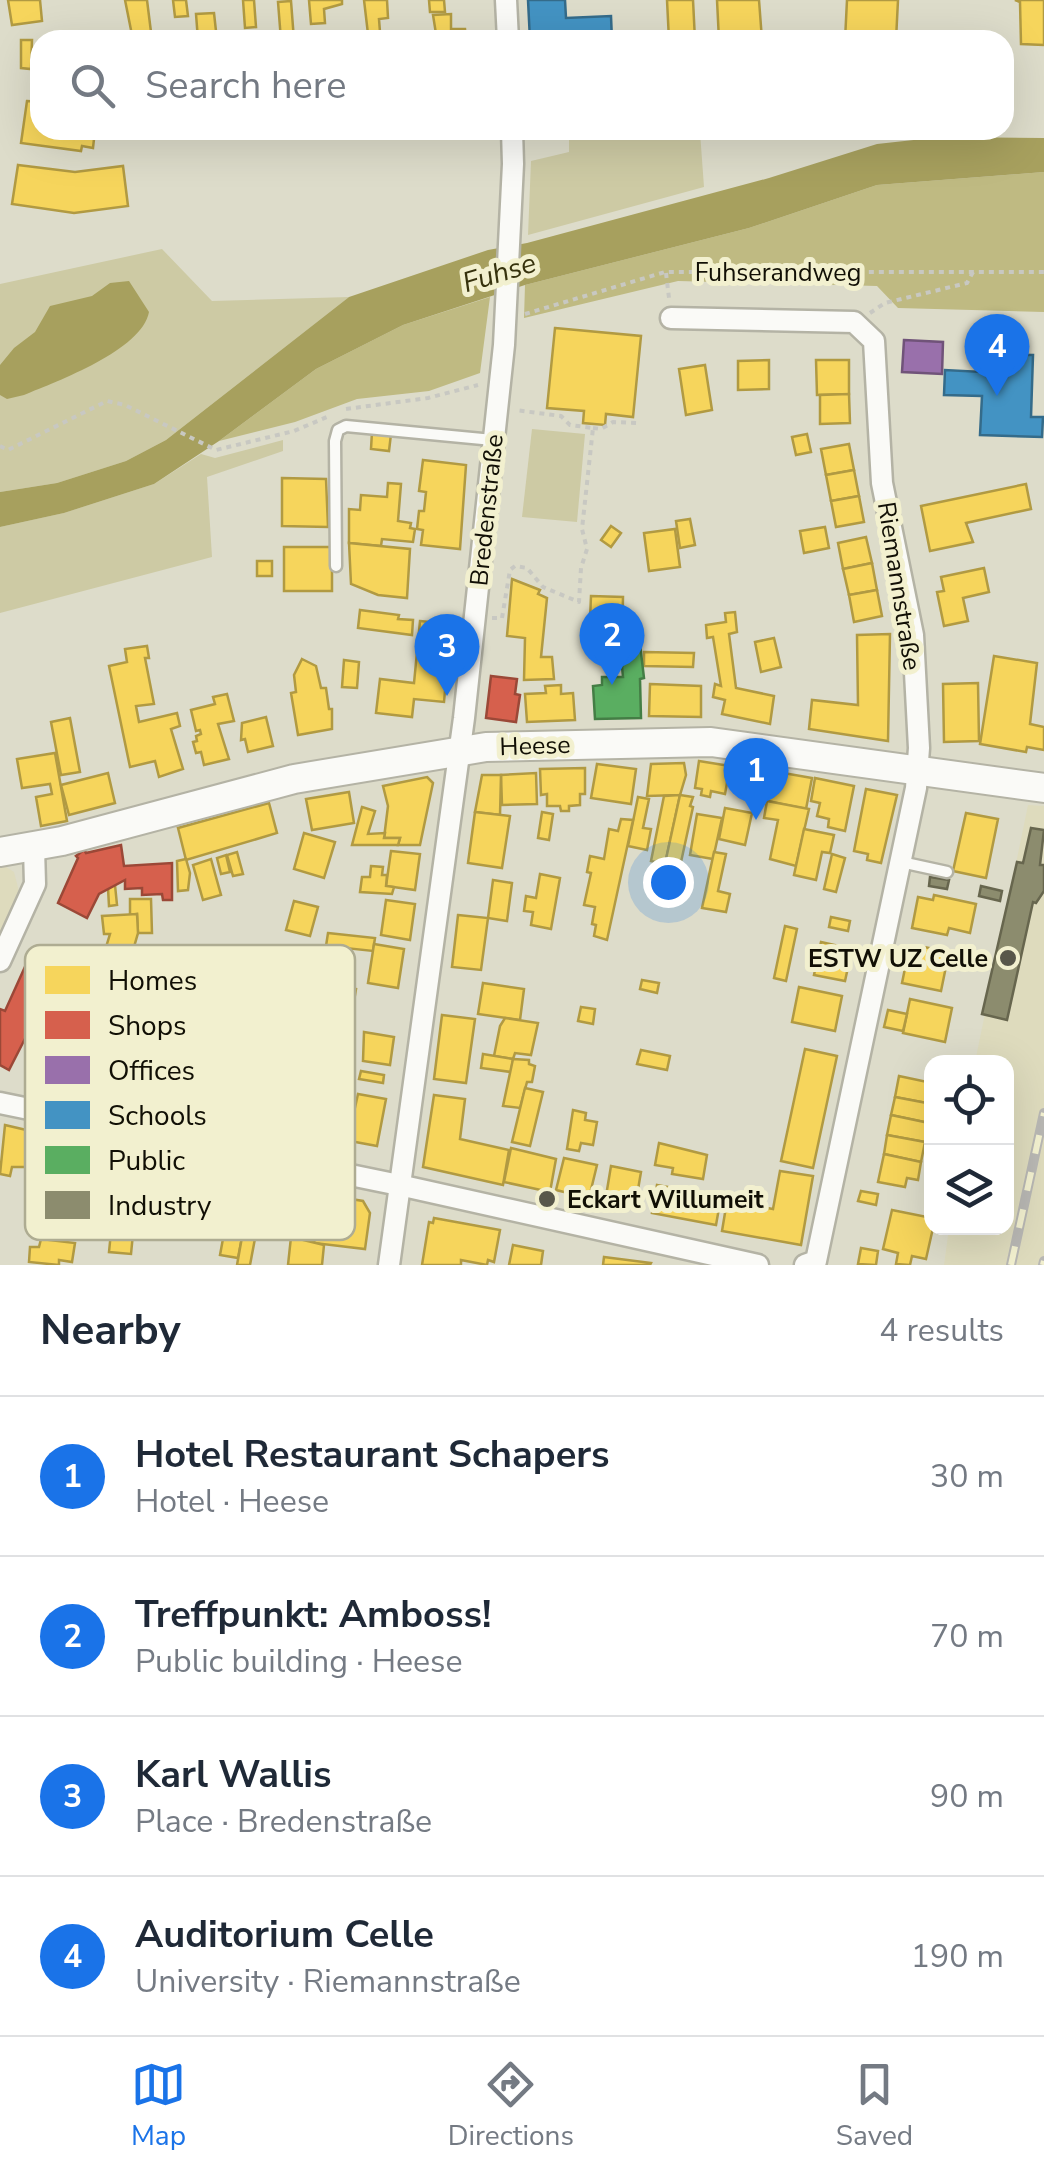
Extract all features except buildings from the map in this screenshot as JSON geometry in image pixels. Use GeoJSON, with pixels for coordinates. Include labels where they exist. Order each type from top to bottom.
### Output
{"type":"FeatureCollection","features":[{"type":"Feature","properties":{"kind":"street"},"geometry":{"type":"LineString","coordinates":[[506,0],[508,30]]}},
{"type":"Feature","properties":{"kind":"street","name":"Bredenstraße"},"geometry":{"type":"LineString","coordinates":[[389,1265],[458,751],[493,440],[512,317],[513,140]]}},
{"type":"Feature","properties":{"kind":"street"},"geometry":{"type":"LineString","coordinates":[[671,318],[854,322]]}},
{"type":"Feature","properties":{"kind":"street","name":"Riemannstraße"},"geometry":{"type":"LineString","coordinates":[[805,1265],[816,1261],[900,862],[919,748],[914,635],[882,484],[874,340],[854,322]]}},
{"type":"Feature","properties":{"kind":"street","name":"Heese"},"geometry":{"type":"LineString","coordinates":[[0,852],[34,848],[294,779],[458,751],[554,745],[711,742],[1044,788]]}},
{"type":"Feature","properties":{"kind":"street"},"geometry":{"type":"LineString","coordinates":[[0,961],[36,884],[34,848]]}},
{"type":"Feature","properties":{"kind":"street"},"geometry":{"type":"LineString","coordinates":[[0,1103],[25,1108]]}},
{"type":"Feature","properties":{"kind":"street"},"geometry":{"type":"LineString","coordinates":[[355,1176],[758,1265]]}},
{"type":"Feature","properties":{"kind":"lane"},"geometry":{"type":"LineString","coordinates":[[336,566],[338,430],[346,426],[493,440]]}},
{"type":"Feature","properties":{"kind":"lane"},"geometry":{"type":"LineString","coordinates":[[900,862],[947,872]]}},
{"type":"Feature","properties":{"kind":"path","name":"Fuhserandweg"},"geometry":{"type":"LineString","coordinates":[[512,317],[666,272],[1044,272]]}},
{"type":"Feature","properties":{"kind":"path"},"geometry":{"type":"LineString","coordinates":[[666,272],[671,318]]}},
{"type":"Feature","properties":{"kind":"path"},"geometry":{"type":"LineString","coordinates":[[854,322],[885,303],[968,283],[973,272]]}},
{"type":"Feature","properties":{"kind":"path"},"geometry":{"type":"LineString","coordinates":[[0,446],[8,450],[107,401],[125,404],[216,450],[294,430],[350,407],[428,398],[486,383]]}},
{"type":"Feature","properties":{"kind":"path"},"geometry":{"type":"LineString","coordinates":[[510,410],[561,416],[570,425],[601,430],[613,422],[637,423]]}},
{"type":"Feature","properties":{"kind":"path"},"geometry":{"type":"LineString","coordinates":[[487,617],[502,618],[510,570],[516,566],[527,568],[543,587],[579,602],[581,568],[587,549],[582,530],[594,428]]}},
{"type":"Feature","properties":{"kind":"shaded area"},"geometry":{"type":"Polygon","coordinates":[[[569,140],[701,140],[704,187],[528,235],[531,161],[569,152],[569,140]]]}},
{"type":"Feature","properties":{"kind":"shaded area"},"geometry":{"type":"Polygon","coordinates":[[[1044,172],[1044,312],[898,308],[877,286],[678,281],[524,318],[525,285],[749,228],[877,185],[1044,172]]]}},
{"type":"Feature","properties":{"kind":"shaded area"},"geometry":{"type":"Polygon","coordinates":[[[162,249],[212,301],[349,297],[166,440],[126,461],[57,483],[0,492],[0,284],[162,249]]]}},
{"type":"Feature","properties":{"kind":"shaded area"},"geometry":{"type":"Polygon","coordinates":[[[490,297],[480,373],[429,391],[357,399],[295,422],[219,441],[316,369],[403,325],[490,297]]]}},
{"type":"Feature","properties":{"kind":"shaded area"},"geometry":{"type":"Polygon","coordinates":[[[532,429],[585,434],[577,522],[522,517],[532,429]]]}},
{"type":"Feature","properties":{"kind":"shaded area"},"geometry":{"type":"Polygon","coordinates":[[[283,440],[283,451],[207,477],[212,557],[0,613],[0,527],[64,513],[154,484],[201,454],[215,458],[283,440]]]}},
{"type":"Feature","properties":{"kind":"shaded area"},"geometry":{"type":"Polygon","coordinates":[[[1028,805],[1044,806],[1044,1265],[944,1265],[948,1235],[1014,1235],[1014,1055],[976,1055],[1028,805]]]}},
{"type":"Feature","properties":{"kind":"shaded area"},"geometry":{"type":"Polygon","coordinates":[[[0,863],[14,872],[21,899],[0,942],[0,863]]]}},
{"type":"Feature","properties":{"kind":"water","name":"Fuhse"},"geometry":{"type":"Polygon","coordinates":[[[1044,138],[1044,172],[877,185],[749,228],[525,285],[403,325],[316,369],[154,484],[64,513],[0,527],[0,492],[57,483],[126,461],[166,440],[349,297],[488,250],[769,178],[877,144],[1044,138]]]}},
{"type":"Feature","properties":{"kind":"water"},"geometry":{"type":"Polygon","coordinates":[[[129,281],[149,312],[131,339],[97,362],[57,381],[24,395],[7,399],[0,395],[0,365],[35,332],[50,306],[92,296],[110,283],[129,281]]]}},
{"type":"Feature","properties":{"kind":"railway"},"geometry":{"type":"LineString","coordinates":[[1011,1265],[1044,1113]]}},
{"type":"Feature","properties":{"kind":"railway"},"geometry":{"type":"LineString","coordinates":[[1043,1265],[1044,1261]]}},
{"type":"Feature","properties":{"kind":"place","name":"Auditorium Celle"},"geometry":{"type":"Point","coordinates":[997,396]}},
{"type":"Feature","properties":{"kind":"place","name":"Treffpunkt: Amboss!"},"geometry":{"type":"Point","coordinates":[612,685]}},
{"type":"Feature","properties":{"kind":"place","name":"Karl Wallis"},"geometry":{"type":"Point","coordinates":[447,696]}},
{"type":"Feature","properties":{"kind":"place","name":"Hotel Restaurant Schapers"},"geometry":{"type":"Point","coordinates":[756,820]}},
{"type":"Feature","properties":{"kind":"place","name":"ESTW UZ Celle"},"geometry":{"type":"Point","coordinates":[1008,958]}},
{"type":"Feature","properties":{"kind":"place","name":"Eckart Willumeit"},"geometry":{"type":"Point","coordinates":[547,1199]}}]}
